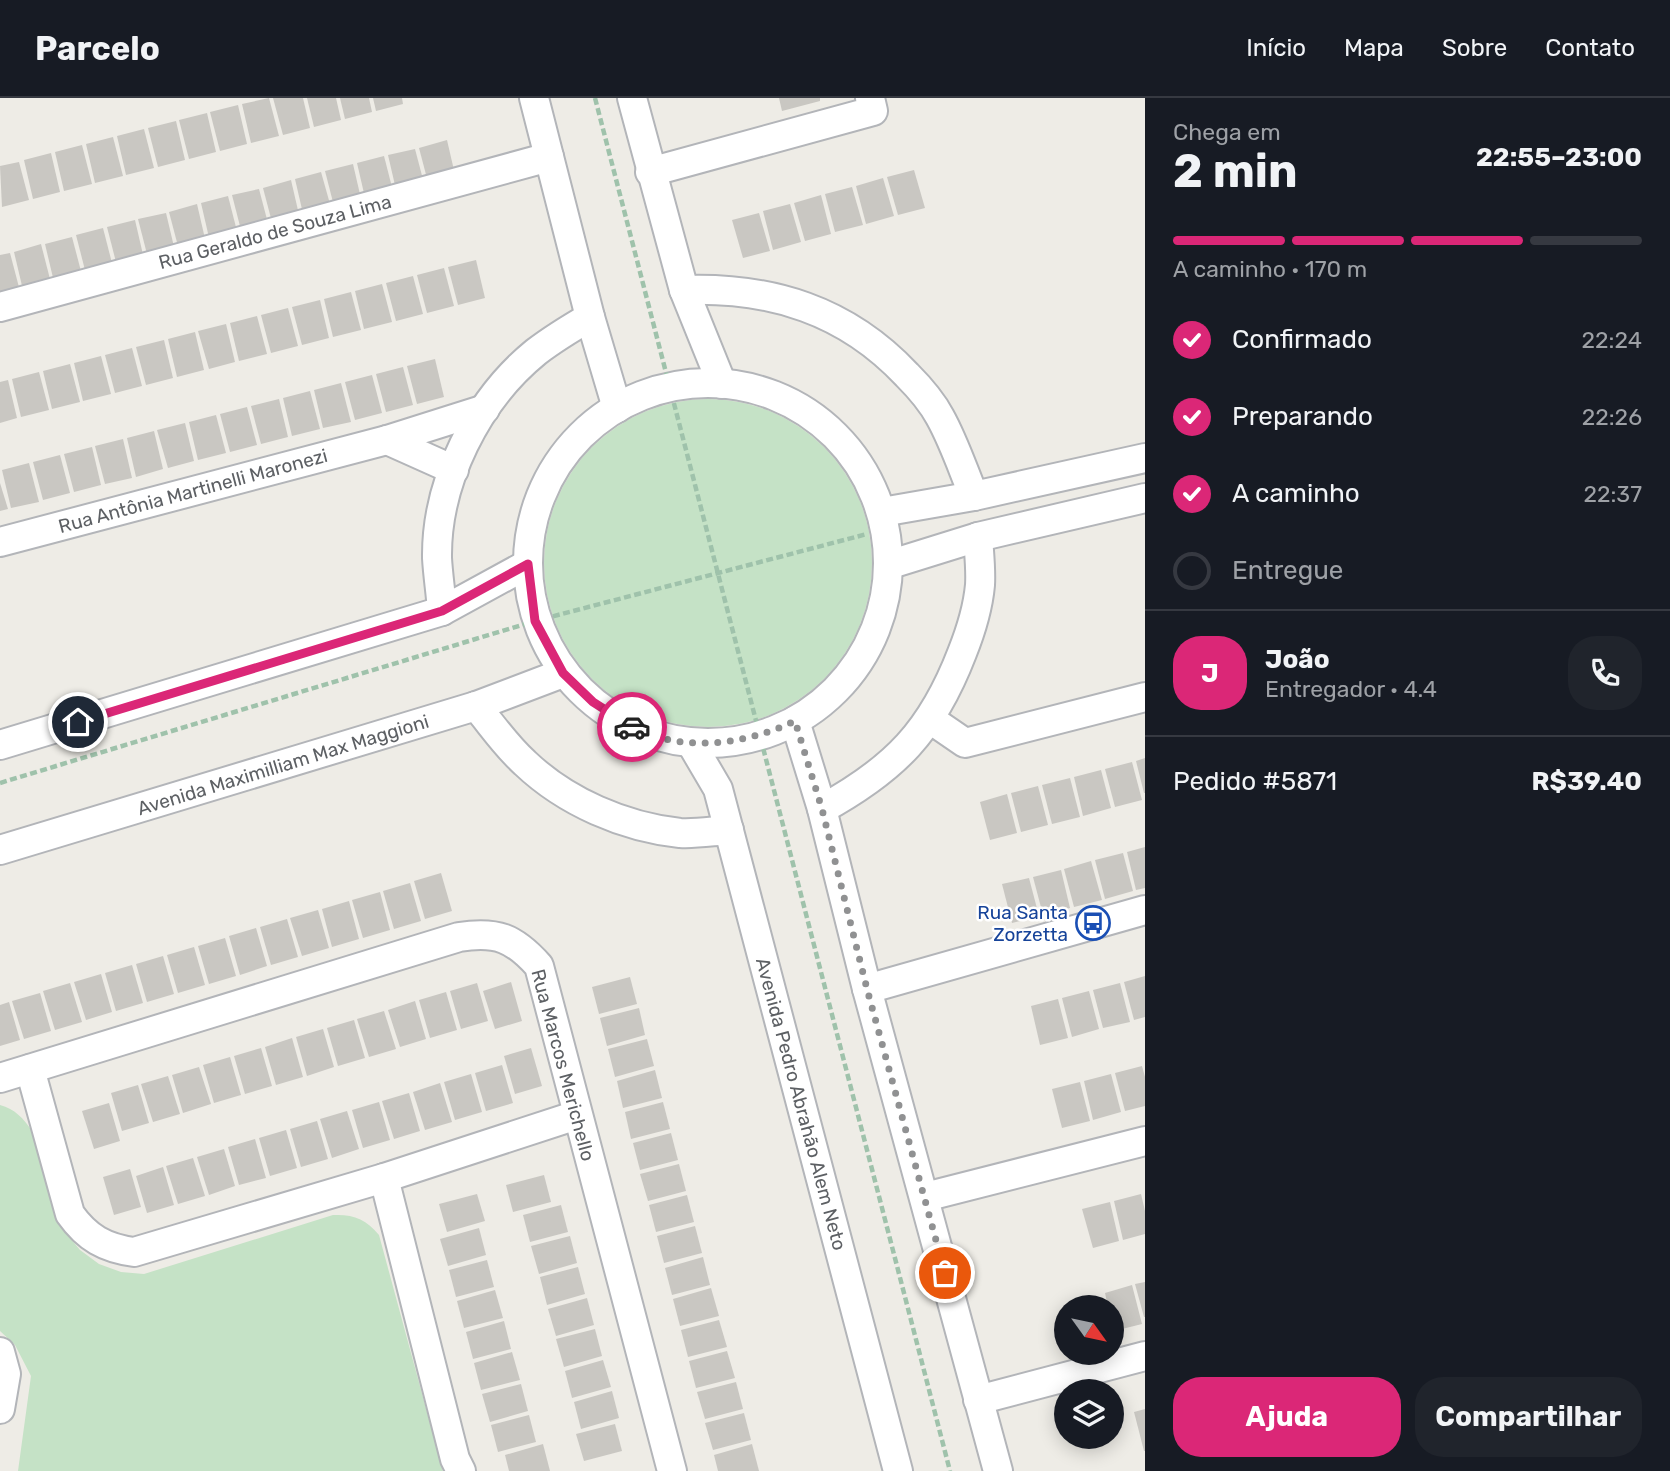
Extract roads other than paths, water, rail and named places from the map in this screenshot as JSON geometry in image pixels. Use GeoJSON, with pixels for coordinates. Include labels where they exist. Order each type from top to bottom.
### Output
{"type":"FeatureCollection","features":[{"type":"Feature","properties":{"kind":"street"},"geometry":{"type":"LineString","coordinates":[[534,98],[590,317],[617,408]]}},
{"type":"Feature","properties":{"kind":"street"},"geometry":{"type":"LineString","coordinates":[[632,98],[684,290],[722,384]]}},
{"type":"Feature","properties":{"kind":"street"},"geometry":{"type":"LineString","coordinates":[[650,172],[872,104]]}},
{"type":"Feature","properties":{"kind":"street","name":"Rua Geraldo de Souza Lima"},"geometry":{"type":"LineString","coordinates":[[0,307],[549,157]]}},
{"type":"Feature","properties":{"kind":"street"},"geometry":{"type":"LineString","coordinates":[[684,290],[727,290],[781,298],[812,309],[869,340],[919,387],[940,416],[974,496]]}},
{"type":"Feature","properties":{"kind":"street"},"geometry":{"type":"LineString","coordinates":[[442,611],[437,557],[440,524],[454,470],[472,430],[511,376],[535,354],[590,317]]}},
{"type":"Feature","properties":{"kind":"street"},"geometry":{"type":"LineString","coordinates":[[722,384],[775,396],[800,408],[822,423],[842,442],[858,463],[883,521],[888,565],[882,605],[869,644],[838,688],[795,721],[760,735],[718,743],[691,743],[639,730],[615,718],[593,702],[563,673],[535,621],[528,564],[530,537],[546,487],[575,443],[595,424],[617,408],[670,387],[722,384]]}},
{"type":"Feature","properties":{"kind":"street","name":"Rua Antônia Martinelli Maronezi"},"geometry":{"type":"LineString","coordinates":[[0,542],[387,440],[485,409]]}},
{"type":"Feature","properties":{"kind":"street"},"geometry":{"type":"LineString","coordinates":[[387,440],[454,470]]}},
{"type":"Feature","properties":{"kind":"street"},"geometry":{"type":"LineString","coordinates":[[883,521],[974,496],[1145,458]]}},
{"type":"Feature","properties":{"kind":"street"},"geometry":{"type":"LineString","coordinates":[[888,565],[978,537],[1145,498]]}},
{"type":"Feature","properties":{"kind":"street"},"geometry":{"type":"LineString","coordinates":[[822,809],[882,772],[908,747],[944,696],[967,639],[980,587],[978,537]]}},
{"type":"Feature","properties":{"kind":"street"},"geometry":{"type":"LineString","coordinates":[[0,745],[442,611],[528,564]]}},
{"type":"Feature","properties":{"kind":"street","name":"Avenida Maximilliam Max Maggioni"},"geometry":{"type":"LineString","coordinates":[[0,850],[476,706],[563,673]]}},
{"type":"Feature","properties":{"kind":"street"},"geometry":{"type":"LineString","coordinates":[[930,719],[965,743],[1145,697]]}},
{"type":"Feature","properties":{"kind":"street"},"geometry":{"type":"LineString","coordinates":[[476,706],[526,765],[581,803],[613,817],[647,827],[682,833],[729,830]]}},
{"type":"Feature","properties":{"kind":"street"},"geometry":{"type":"LineString","coordinates":[[795,721],[822,809],[867,989],[998,1471]]}},
{"type":"Feature","properties":{"kind":"street","name":"Avenida Pedro Abrahão Alem Neto"},"geometry":{"type":"LineString","coordinates":[[691,743],[718,789],[898,1471]]}},
{"type":"Feature","properties":{"kind":"street"},"geometry":{"type":"LineString","coordinates":[[867,989],[1145,910]]}},
{"type":"Feature","properties":{"kind":"street","name":"Rua Marcos Merichello"},"geometry":{"type":"LineString","coordinates":[[0,1078],[459,937],[482,933],[504,937],[524,949],[539,966],[672,1471]]}},
{"type":"Feature","properties":{"kind":"street"},"geometry":{"type":"LineString","coordinates":[[30,1069],[70,1214],[82,1230],[97,1242],[114,1249],[134,1252],[384,1178],[577,1115]]}},
{"type":"Feature","properties":{"kind":"street"},"geometry":{"type":"LineString","coordinates":[[925,1197],[1145,1141]]}},
{"type":"Feature","properties":{"kind":"street"},"geometry":{"type":"LineString","coordinates":[[384,1178],[455,1459],[461,1471]]}},
{"type":"Feature","properties":{"kind":"street"},"geometry":{"type":"LineString","coordinates":[[0,1352],[6,1374],[0,1409]]}},
{"type":"Feature","properties":{"kind":"street"},"geometry":{"type":"LineString","coordinates":[[978,1400],[1145,1356]]}},
{"type":"Feature","properties":{"kind":"place","name":"Rua Santa Zorzetta"},"geometry":{"type":"Point","coordinates":[1093,923]}}]}
